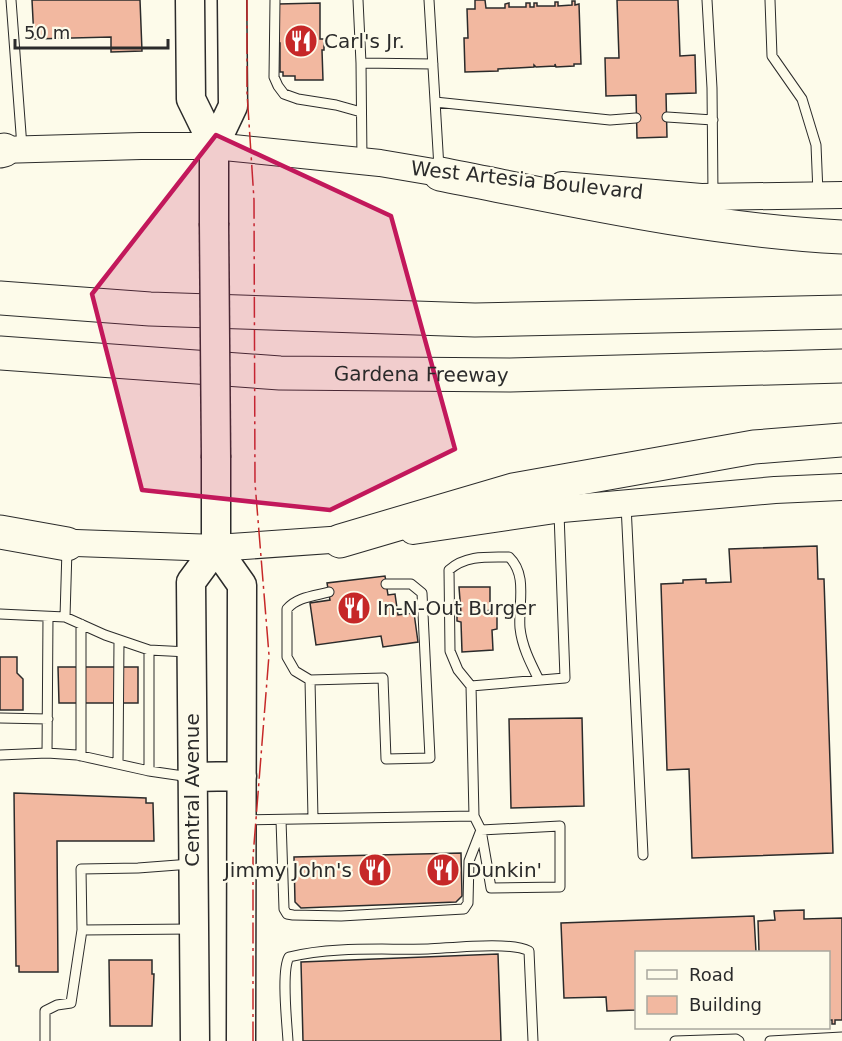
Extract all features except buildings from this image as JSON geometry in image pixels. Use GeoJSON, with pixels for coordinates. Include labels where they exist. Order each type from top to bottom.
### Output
{"type":"FeatureCollection","features":[{"type":"Feature","properties":{"kind":"highway"},"geometry":{"type":"LineString","coordinates":[[440,174],[690,222],[783,234],[842,237]]}},
{"type":"Feature","properties":{"kind":"highway"},"geometry":{"type":"LineString","coordinates":[[0,297],[150,309],[463,319],[842,312]]}},
{"type":"Feature","properties":{"kind":"highway"},"geometry":{"type":"LineString","coordinates":[[643,316],[699,336],[842,331]]}},
{"type":"Feature","properties":{"kind":"highway","name":"Gardena Freeway"},"geometry":{"type":"LineString","coordinates":[[0,352],[280,373],[510,375],[842,366]]}},
{"type":"Feature","properties":{"kind":"highway"},"geometry":{"type":"LineString","coordinates":[[340,541],[513,489],[754,447],[842,440]]}},
{"type":"Feature","properties":{"kind":"highway"},"geometry":{"type":"LineString","coordinates":[[0,534],[67,544]]}},
{"type":"Feature","properties":{"kind":"main road"},"geometry":{"type":"LineString","coordinates":[[190,0],[190,99],[214,146]]}},
{"type":"Feature","properties":{"kind":"main road"},"geometry":{"type":"LineString","coordinates":[[232,0],[233,106],[214,146],[216,548],[242,585],[241,1041]]}},
{"type":"Feature","properties":{"kind":"main road","name":"West Artesia Boulevard"},"geometry":{"type":"LineString","coordinates":[[6,150],[214,146],[362,161],[440,174],[713,196],[830,195]]}},
{"type":"Feature","properties":{"kind":"main road"},"geometry":{"type":"LineString","coordinates":[[67,544],[216,548],[340,541],[559,510],[775,490],[842,487]]}},
{"type":"Feature","properties":{"kind":"main road","name":"Central Avenue"},"geometry":{"type":"LineString","coordinates":[[195,1041],[191,582],[216,548]]}},
{"type":"Feature","properties":{"kind":"main road"},"geometry":{"type":"LineString","coordinates":[[192,777],[242,776]]}},
{"type":"Feature","properties":{"kind":"lane"},"geometry":{"type":"LineString","coordinates":[[6,150],[13,34],[11,0]]}},
{"type":"Feature","properties":{"kind":"lane"},"geometry":{"type":"LineString","coordinates":[[274,0],[274,77],[284,94],[361,112]]}},
{"type":"Feature","properties":{"kind":"lane"},"geometry":{"type":"LineString","coordinates":[[358,0],[362,161]]}},
{"type":"Feature","properties":{"kind":"lane"},"geometry":{"type":"LineString","coordinates":[[429,0],[440,174]]}},
{"type":"Feature","properties":{"kind":"lane"},"geometry":{"type":"LineString","coordinates":[[707,0],[713,196]]}},
{"type":"Feature","properties":{"kind":"lane"},"geometry":{"type":"LineString","coordinates":[[770,0],[772,56],[802,99],[830,195]]}},
{"type":"Feature","properties":{"kind":"lane"},"geometry":{"type":"LineString","coordinates":[[361,63],[433,64]]}},
{"type":"Feature","properties":{"kind":"lane"},"geometry":{"type":"LineString","coordinates":[[435,102],[610,120],[636,118]]}},
{"type":"Feature","properties":{"kind":"lane"},"geometry":{"type":"LineString","coordinates":[[667,117],[712,120]]}},
{"type":"Feature","properties":{"kind":"lane"},"geometry":{"type":"LineString","coordinates":[[626,503],[644,855]]}},
{"type":"Feature","properties":{"kind":"lane"},"geometry":{"type":"LineString","coordinates":[[471,686],[565,678],[559,510]]}},
{"type":"Feature","properties":{"kind":"lane"},"geometry":{"type":"LineString","coordinates":[[65,617],[67,544]]}},
{"type":"Feature","properties":{"kind":"lane"},"geometry":{"type":"LineString","coordinates":[[481,830],[560,826],[560,887],[491,888],[481,830],[474,816],[471,686],[458,670],[450,651],[449,570],[462,562],[483,557],[509,557],[515,562],[520,573],[520,628],[526,655],[539,680]]}},
{"type":"Feature","properties":{"kind":"lane"},"geometry":{"type":"LineString","coordinates":[[329,592],[301,599],[287,609],[287,657],[295,671],[310,680],[383,678],[386,759],[430,758],[422,592],[411,584],[386,584]]}},
{"type":"Feature","properties":{"kind":"lane"},"geometry":{"type":"LineString","coordinates":[[0,614],[65,617],[148,650],[192,652]]}},
{"type":"Feature","properties":{"kind":"lane"},"geometry":{"type":"LineString","coordinates":[[47,753],[48,617]]}},
{"type":"Feature","properties":{"kind":"lane"},"geometry":{"type":"LineString","coordinates":[[81,624],[81,756]]}},
{"type":"Feature","properties":{"kind":"lane"},"geometry":{"type":"LineString","coordinates":[[118,764],[119,640]]}},
{"type":"Feature","properties":{"kind":"lane"},"geometry":{"type":"LineString","coordinates":[[148,650],[149,771]]}},
{"type":"Feature","properties":{"kind":"lane"},"geometry":{"type":"LineString","coordinates":[[310,680],[313,818]]}},
{"type":"Feature","properties":{"kind":"lane"},"geometry":{"type":"LineString","coordinates":[[0,718],[48,719]]}},
{"type":"Feature","properties":{"kind":"lane"},"geometry":{"type":"LineString","coordinates":[[0,755],[47,753],[81,756],[149,771],[192,777]]}},
{"type":"Feature","properties":{"kind":"lane"},"geometry":{"type":"LineString","coordinates":[[242,820],[474,816]]}},
{"type":"Feature","properties":{"kind":"lane"},"geometry":{"type":"LineString","coordinates":[[281,820],[284,909],[287,914],[293,915],[341,916],[464,909],[468,903],[469,861],[481,830]]}},
{"type":"Feature","properties":{"kind":"lane"},"geometry":{"type":"LineString","coordinates":[[45,1041],[45,1011],[57,1005],[71,1004],[82,930],[81,869],[193,864]]}},
{"type":"Feature","properties":{"kind":"lane"},"geometry":{"type":"LineString","coordinates":[[82,930],[194,929]]}},
{"type":"Feature","properties":{"kind":"lane"},"geometry":{"type":"LineString","coordinates":[[288,1041],[285,987],[289,957],[301,954],[363,950],[522,948],[529,951],[533,1041]]}},
{"type":"Feature","properties":{"kind":"lane"},"geometry":{"type":"LineString","coordinates":[[770,1041],[842,1037]]}},
{"type":"Feature","properties":{"kind":"lane"},"geometry":{"type":"LineString","coordinates":[[675,1041],[736,1039],[739,1041]]}},
{"type":"Feature","properties":{"kind":"highlighted area"},"geometry":{"type":"Polygon","coordinates":[[[216,135],[391,216],[455,449],[330,510],[142,490],[92,294],[216,135]]]}},
{"type":"Feature","properties":{"kind":"power"},"geometry":{"type":"LineString","coordinates":[[247,0],[247,92],[254,200],[255,483],[269,655],[253,857],[253,1041]]}},
{"type":"Feature","properties":{"kind":"place","name":"Carl's Jr."},"geometry":{"type":"Point","coordinates":[301,41]}},
{"type":"Feature","properties":{"kind":"place","name":"In-N-Out Burger"},"geometry":{"type":"Point","coordinates":[354,608]}},
{"type":"Feature","properties":{"kind":"place","name":"Jimmy John's"},"geometry":{"type":"Point","coordinates":[375,870]}},
{"type":"Feature","properties":{"kind":"place","name":"Dunkin'"},"geometry":{"type":"Point","coordinates":[443,870]}}]}
